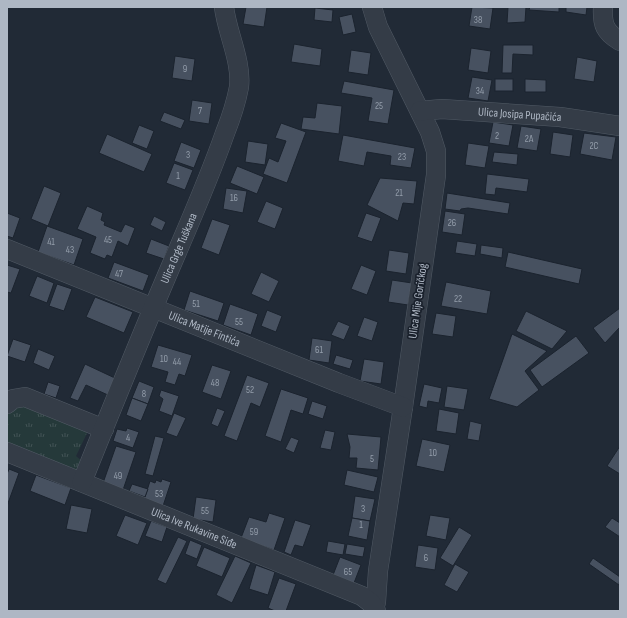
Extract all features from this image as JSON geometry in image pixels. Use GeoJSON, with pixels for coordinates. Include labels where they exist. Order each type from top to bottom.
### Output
{"type":"FeatureCollection","features":[{"type":"Feature","properties":{"kind":"street","name":"Ulica Grge Tuškana"},"geometry":{"type":"LineString","coordinates":[[82,482],[152,308],[201,195],[233,110],[239,78],[224,7]]}},
{"type":"Feature","properties":{"kind":"street","name":"Ulica Mije Goričkog"},"geometry":{"type":"LineString","coordinates":[[372,7],[378,27],[430,132],[436,151],[436,175],[378,571],[375,609]]}},
{"type":"Feature","properties":{"kind":"street"},"geometry":{"type":"LineString","coordinates":[[603,7],[602,17],[606,30],[611,36],[620,41]]}},
{"type":"Feature","properties":{"kind":"street","name":"Ulica Josipa Pupačića"},"geometry":{"type":"LineString","coordinates":[[420,111],[442,109],[560,117],[620,126]]}},
{"type":"Feature","properties":{"kind":"street","name":"Ulica Matije Fintića"},"geometry":{"type":"LineString","coordinates":[[7,249],[339,383],[403,407]]}},
{"type":"Feature","properties":{"kind":"street"},"geometry":{"type":"LineString","coordinates":[[7,404],[14,399],[24,397],[104,429]]}},
{"type":"Feature","properties":{"kind":"street","name":"Ulica Ive Rukavine Siđe"},"geometry":{"type":"LineString","coordinates":[[7,452],[362,596],[371,603],[375,609]]}},
{"type":"Feature","properties":{"kind":"green space"},"geometry":{"type":"Polygon","coordinates":[[[22,405],[89,429],[76,456],[84,463],[77,472],[7,445],[8,413],[22,405]]]}},
{"type":"Feature","properties":{"kind":"building"},"geometry":{"type":"Polygon","coordinates":[[[246,7],[267,7],[264,27],[243,24],[246,7]]]}},
{"type":"Feature","properties":{"kind":"building"},"geometry":{"type":"Polygon","coordinates":[[[472,7],[493,8],[490,29],[469,26],[472,7]]]}},
{"type":"Feature","properties":{"kind":"building"},"geometry":{"type":"Polygon","coordinates":[[[508,7],[526,7],[525,22],[507,23],[508,7]]]}},
{"type":"Feature","properties":{"kind":"building"},"geometry":{"type":"Polygon","coordinates":[[[530,7],[559,7],[559,12],[529,10],[530,7]]]}},
{"type":"Feature","properties":{"kind":"building"},"geometry":{"type":"Polygon","coordinates":[[[566,7],[587,7],[586,15],[566,12],[566,7]]]}},
{"type":"Feature","properties":{"kind":"building"},"geometry":{"type":"Polygon","coordinates":[[[315,8],[333,10],[332,22],[314,20],[315,8]]]}},
{"type":"Feature","properties":{"kind":"building"},"geometry":{"type":"Polygon","coordinates":[[[352,14],[356,32],[343,35],[339,17],[352,14]]]}},
{"type":"Feature","properties":{"kind":"building"},"geometry":{"type":"Polygon","coordinates":[[[294,44],[322,49],[320,66],[291,62],[294,44]]]}},
{"type":"Feature","properties":{"kind":"building"},"geometry":{"type":"Polygon","coordinates":[[[503,45],[533,45],[533,55],[513,54],[512,73],[502,73],[503,45]]]}},
{"type":"Feature","properties":{"kind":"building"},"geometry":{"type":"Polygon","coordinates":[[[471,48],[491,51],[488,73],[468,70],[471,48]]]}},
{"type":"Feature","properties":{"kind":"building"},"geometry":{"type":"Polygon","coordinates":[[[351,50],[371,53],[368,75],[348,72],[351,50]]]}},
{"type":"Feature","properties":{"kind":"building"},"geometry":{"type":"Polygon","coordinates":[[[175,56],[195,59],[192,81],[172,78],[175,56]]]}},
{"type":"Feature","properties":{"kind":"building"},"geometry":{"type":"Polygon","coordinates":[[[577,57],[597,61],[594,82],[574,79],[577,57]]]}},
{"type":"Feature","properties":{"kind":"building"},"geometry":{"type":"Polygon","coordinates":[[[472,77],[492,80],[488,101],[468,98],[472,77]]]}},
{"type":"Feature","properties":{"kind":"building"},"geometry":{"type":"Polygon","coordinates":[[[495,79],[513,79],[513,91],[495,91],[495,79]]]}},
{"type":"Feature","properties":{"kind":"building"},"geometry":{"type":"Polygon","coordinates":[[[525,79],[546,80],[546,92],[525,92],[525,79]]]}},
{"type":"Feature","properties":{"kind":"building"},"geometry":{"type":"Polygon","coordinates":[[[344,81],[394,90],[388,124],[368,121],[372,98],[341,93],[344,81]]]}},
{"type":"Feature","properties":{"kind":"building"},"geometry":{"type":"Polygon","coordinates":[[[192,100],[212,103],[209,124],[189,121],[192,100]]]}},
{"type":"Feature","properties":{"kind":"building"},"geometry":{"type":"Polygon","coordinates":[[[317,103],[342,106],[339,134],[301,129],[303,117],[315,118],[317,103]]]}},
{"type":"Feature","properties":{"kind":"building"},"geometry":{"type":"Polygon","coordinates":[[[164,112],[185,120],[181,129],[160,121],[164,112]]]}},
{"type":"Feature","properties":{"kind":"building"},"geometry":{"type":"Polygon","coordinates":[[[493,122],[513,125],[509,146],[489,143],[493,122]]]}},
{"type":"Feature","properties":{"kind":"building"},"geometry":{"type":"Polygon","coordinates":[[[281,123],[306,132],[287,183],[263,174],[269,158],[278,162],[286,141],[275,138],[281,123]]]}},
{"type":"Feature","properties":{"kind":"building"},"geometry":{"type":"Polygon","coordinates":[[[139,125],[154,131],[147,149],[132,143],[139,125]]]}},
{"type":"Feature","properties":{"kind":"building"},"geometry":{"type":"Polygon","coordinates":[[[521,126],[541,129],[537,151],[517,148],[521,126]]]}},
{"type":"Feature","properties":{"kind":"building"},"geometry":{"type":"Polygon","coordinates":[[[553,132],[573,135],[570,157],[550,154],[553,132]]]}},
{"type":"Feature","properties":{"kind":"building"},"geometry":{"type":"Polygon","coordinates":[[[584,133],[616,137],[612,160],[580,154],[584,133]]]}},
{"type":"Feature","properties":{"kind":"building"},"geometry":{"type":"Polygon","coordinates":[[[107,134],[152,154],[144,172],[99,153],[107,134]]]}},
{"type":"Feature","properties":{"kind":"building"},"geometry":{"type":"Polygon","coordinates":[[[343,135],[415,148],[411,168],[390,165],[391,156],[367,152],[364,166],[338,161],[343,135]]]}},
{"type":"Feature","properties":{"kind":"building"},"geometry":{"type":"Polygon","coordinates":[[[248,141],[268,144],[265,165],[245,162],[248,141]]]}},
{"type":"Feature","properties":{"kind":"building"},"geometry":{"type":"Polygon","coordinates":[[[181,142],[201,150],[194,168],[174,161],[181,142]]]}},
{"type":"Feature","properties":{"kind":"building"},"geometry":{"type":"Polygon","coordinates":[[[468,143],[489,146],[485,168],[465,165],[468,143]]]}},
{"type":"Feature","properties":{"kind":"building"},"geometry":{"type":"Polygon","coordinates":[[[494,152],[518,154],[517,165],[492,162],[494,152]]]}},
{"type":"Feature","properties":{"kind":"building"},"geometry":{"type":"Polygon","coordinates":[[[174,163],[193,170],[185,190],[166,183],[174,163]]]}},
{"type":"Feature","properties":{"kind":"building"},"geometry":{"type":"Polygon","coordinates":[[[237,166],[264,177],[257,194],[230,183],[237,166]]]}},
{"type":"Feature","properties":{"kind":"building"},"geometry":{"type":"Polygon","coordinates":[[[487,174],[529,179],[527,192],[496,188],[495,195],[485,194],[487,174]]]}},
{"type":"Feature","properties":{"kind":"building"},"geometry":{"type":"Polygon","coordinates":[[[380,178],[417,181],[414,204],[403,203],[398,221],[367,205],[380,178]]]}},
{"type":"Feature","properties":{"kind":"building"},"geometry":{"type":"Polygon","coordinates":[[[44,186],[61,193],[48,226],[31,219],[44,186]]]}},
{"type":"Feature","properties":{"kind":"building"},"geometry":{"type":"Polygon","coordinates":[[[226,188],[247,191],[243,213],[223,209],[226,188]]]}},
{"type":"Feature","properties":{"kind":"building"},"geometry":{"type":"Polygon","coordinates":[[[447,193],[510,203],[508,214],[468,208],[461,209],[460,211],[445,209],[447,193]]]}},
{"type":"Feature","properties":{"kind":"building"},"geometry":{"type":"Polygon","coordinates":[[[266,201],[283,208],[275,229],[257,222],[266,201]]]}},
{"type":"Feature","properties":{"kind":"building"},"geometry":{"type":"Polygon","coordinates":[[[87,206],[103,213],[101,220],[105,222],[104,225],[121,232],[125,224],[135,228],[128,246],[118,241],[112,257],[107,255],[105,259],[90,253],[96,237],[77,229],[87,206]]]}},
{"type":"Feature","properties":{"kind":"building"},"geometry":{"type":"Polygon","coordinates":[[[445,211],[465,214],[462,235],[442,232],[445,211]]]}},
{"type":"Feature","properties":{"kind":"building"},"geometry":{"type":"Polygon","coordinates":[[[7,213],[20,218],[13,238],[7,236],[7,213]]]}},
{"type":"Feature","properties":{"kind":"building"},"geometry":{"type":"Polygon","coordinates":[[[366,213],[381,218],[372,242],[357,237],[366,213]]]}},
{"type":"Feature","properties":{"kind":"building"},"geometry":{"type":"Polygon","coordinates":[[[154,216],[166,222],[162,231],[150,225],[154,216]]]}},
{"type":"Feature","properties":{"kind":"building"},"geometry":{"type":"Polygon","coordinates":[[[212,219],[230,225],[219,255],[201,248],[212,219]]]}},
{"type":"Feature","properties":{"kind":"building"},"geometry":{"type":"Polygon","coordinates":[[[47,226],[83,239],[74,265],[38,252],[47,226]]]}},
{"type":"Feature","properties":{"kind":"building"},"geometry":{"type":"Polygon","coordinates":[[[151,239],[169,246],[164,259],[146,253],[151,239]]]}},
{"type":"Feature","properties":{"kind":"building"},"geometry":{"type":"Polygon","coordinates":[[[457,241],[477,244],[475,256],[455,253],[457,241]]]}},
{"type":"Feature","properties":{"kind":"building"},"geometry":{"type":"Polygon","coordinates":[[[481,245],[503,248],[502,258],[480,254],[481,245]]]}},
{"type":"Feature","properties":{"kind":"building"},"geometry":{"type":"Polygon","coordinates":[[[389,250],[409,253],[406,274],[386,271],[389,250]]]}},
{"type":"Feature","properties":{"kind":"building"},"geometry":{"type":"Polygon","coordinates":[[[508,252],[582,269],[579,284],[505,267],[508,252]]]}},
{"type":"Feature","properties":{"kind":"building"},"geometry":{"type":"Polygon","coordinates":[[[114,262],[149,275],[143,291],[108,278],[114,262]]]}},
{"type":"Feature","properties":{"kind":"building"},"geometry":{"type":"Polygon","coordinates":[[[7,265],[20,269],[11,293],[7,292],[7,265]]]}},
{"type":"Feature","properties":{"kind":"building"},"geometry":{"type":"Polygon","coordinates":[[[361,265],[376,271],[367,295],[351,289],[361,265]]]}},
{"type":"Feature","properties":{"kind":"building"},"geometry":{"type":"Polygon","coordinates":[[[261,272],[279,281],[269,302],[251,294],[261,272]]]}},
{"type":"Feature","properties":{"kind":"building"},"geometry":{"type":"Polygon","coordinates":[[[37,276],[54,283],[47,303],[29,296],[37,276]]]}},
{"type":"Feature","properties":{"kind":"building"},"geometry":{"type":"Polygon","coordinates":[[[392,280],[412,283],[408,305],[388,302],[392,280]]]}},
{"type":"Feature","properties":{"kind":"building"},"geometry":{"type":"Polygon","coordinates":[[[446,282],[491,291],[487,314],[441,306],[446,282]]]}},
{"type":"Feature","properties":{"kind":"building"},"geometry":{"type":"Polygon","coordinates":[[[57,284],[72,289],[64,311],[49,306],[57,284]]]}},
{"type":"Feature","properties":{"kind":"building"},"geometry":{"type":"Polygon","coordinates":[[[190,291],[224,303],[218,321],[184,310],[190,291]]]}},
{"type":"Feature","properties":{"kind":"building"},"geometry":{"type":"Polygon","coordinates":[[[95,297],[133,312],[124,333],[86,317],[95,297]]]}},
{"type":"Feature","properties":{"kind":"building"},"geometry":{"type":"Polygon","coordinates":[[[230,304],[258,314],[251,335],[223,325],[230,304]]]}},
{"type":"Feature","properties":{"kind":"building"},"geometry":{"type":"Polygon","coordinates":[[[620,308],[620,327],[605,343],[593,328],[620,308]]]}},
{"type":"Feature","properties":{"kind":"building"},"geometry":{"type":"Polygon","coordinates":[[[267,310],[282,316],[276,332],[261,326],[267,310]]]}},
{"type":"Feature","properties":{"kind":"building"},"geometry":{"type":"Polygon","coordinates":[[[526,311],[567,331],[552,349],[516,331],[526,311]]]}},
{"type":"Feature","properties":{"kind":"building"},"geometry":{"type":"Polygon","coordinates":[[[436,313],[456,316],[453,337],[432,334],[436,313]]]}},
{"type":"Feature","properties":{"kind":"building"},"geometry":{"type":"Polygon","coordinates":[[[364,317],[378,322],[372,341],[357,336],[364,317]]]}},
{"type":"Feature","properties":{"kind":"building"},"geometry":{"type":"Polygon","coordinates":[[[338,321],[350,326],[344,340],[331,335],[338,321]]]}},
{"type":"Feature","properties":{"kind":"building"},"geometry":{"type":"Polygon","coordinates":[[[512,334],[547,351],[525,371],[539,390],[517,407],[489,399],[512,334]]]}},
{"type":"Feature","properties":{"kind":"building"},"geometry":{"type":"Polygon","coordinates":[[[576,336],[589,353],[542,387],[530,370],[576,336]]]}},
{"type":"Feature","properties":{"kind":"building"},"geometry":{"type":"Polygon","coordinates":[[[312,338],[332,341],[329,363],[309,360],[312,338]]]}},
{"type":"Feature","properties":{"kind":"building"},"geometry":{"type":"Polygon","coordinates":[[[13,339],[31,345],[25,362],[7,356],[13,339]]]}},
{"type":"Feature","properties":{"kind":"building"},"geometry":{"type":"Polygon","coordinates":[[[158,345],[192,355],[185,376],[179,374],[175,385],[165,382],[168,372],[151,367],[158,345]]]}},
{"type":"Feature","properties":{"kind":"building"},"geometry":{"type":"Polygon","coordinates":[[[38,349],[55,356],[49,370],[33,363],[38,349]]]}},
{"type":"Feature","properties":{"kind":"building"},"geometry":{"type":"Polygon","coordinates":[[[336,355],[353,360],[350,369],[333,364],[336,355]]]}},
{"type":"Feature","properties":{"kind":"building"},"geometry":{"type":"Polygon","coordinates":[[[364,359],[384,362],[381,384],[360,381],[364,359]]]}},
{"type":"Feature","properties":{"kind":"building"},"geometry":{"type":"Polygon","coordinates":[[[85,364],[117,379],[110,396],[86,385],[78,401],[70,398],[85,364]]]}},
{"type":"Feature","properties":{"kind":"building"},"geometry":{"type":"Polygon","coordinates":[[[212,365],[231,371],[221,399],[202,392],[212,365]]]}},
{"type":"Feature","properties":{"kind":"building"},"geometry":{"type":"Polygon","coordinates":[[[247,375],[269,383],[260,407],[251,403],[237,441],[224,436],[247,375]]]}},
{"type":"Feature","properties":{"kind":"building"},"geometry":{"type":"Polygon","coordinates":[[[139,381],[154,387],[148,404],[132,398],[139,381]]]}},
{"type":"Feature","properties":{"kind":"building"},"geometry":{"type":"Polygon","coordinates":[[[48,382],[60,386],[56,398],[44,394],[48,382]]]}},
{"type":"Feature","properties":{"kind":"building"},"geometry":{"type":"Polygon","coordinates":[[[424,384],[442,388],[439,403],[428,401],[427,408],[419,406],[424,384]]]}},
{"type":"Feature","properties":{"kind":"building"},"geometry":{"type":"Polygon","coordinates":[[[447,386],[468,389],[464,410],[444,407],[447,386]]]}},
{"type":"Feature","properties":{"kind":"building"},"geometry":{"type":"Polygon","coordinates":[[[281,389],[308,398],[303,414],[291,410],[281,442],[265,436],[281,389]]]}},
{"type":"Feature","properties":{"kind":"building"},"geometry":{"type":"Polygon","coordinates":[[[161,390],[179,396],[172,416],[159,411],[163,399],[159,396],[161,390]]]}},
{"type":"Feature","properties":{"kind":"building"},"geometry":{"type":"Polygon","coordinates":[[[132,398],[148,404],[141,421],[126,415],[132,398]]]}},
{"type":"Feature","properties":{"kind":"building"},"geometry":{"type":"Polygon","coordinates":[[[312,401],[327,406],[323,419],[308,414],[312,401]]]}},
{"type":"Feature","properties":{"kind":"building"},"geometry":{"type":"Polygon","coordinates":[[[217,408],[225,411],[218,427],[211,424],[217,408]]]}},
{"type":"Feature","properties":{"kind":"building"},"geometry":{"type":"Polygon","coordinates":[[[439,409],[459,413],[456,434],[436,431],[439,409]]]}},
{"type":"Feature","properties":{"kind":"building"},"geometry":{"type":"Polygon","coordinates":[[[174,413],[186,418],[177,437],[166,433],[174,413]]]}},
{"type":"Feature","properties":{"kind":"building"},"geometry":{"type":"Polygon","coordinates":[[[470,421],[482,424],[479,441],[467,439],[470,421]]]}},
{"type":"Feature","properties":{"kind":"building"},"geometry":{"type":"Polygon","coordinates":[[[127,428],[139,432],[133,448],[113,441],[117,429],[126,431],[127,428]]]}},
{"type":"Feature","properties":{"kind":"building"},"geometry":{"type":"Polygon","coordinates":[[[325,430],[335,432],[331,450],[320,448],[325,430]]]}},
{"type":"Feature","properties":{"kind":"building"},"geometry":{"type":"Polygon","coordinates":[[[347,434],[381,437],[378,470],[356,468],[357,458],[349,458],[350,447],[347,434]]]}},
{"type":"Feature","properties":{"kind":"building"},"geometry":{"type":"Polygon","coordinates":[[[155,436],[164,438],[153,476],[145,474],[155,436]]]}},
{"type":"Feature","properties":{"kind":"building"},"geometry":{"type":"Polygon","coordinates":[[[291,437],[299,440],[294,453],[285,449],[291,437]]]}},
{"type":"Feature","properties":{"kind":"building"},"geometry":{"type":"Polygon","coordinates":[[[422,439],[450,445],[444,472],[416,466],[422,439]]]}},
{"type":"Feature","properties":{"kind":"building"},"geometry":{"type":"Polygon","coordinates":[[[116,446],[136,452],[123,490],[103,483],[116,446]]]}},
{"type":"Feature","properties":{"kind":"building"},"geometry":{"type":"Polygon","coordinates":[[[620,446],[620,474],[607,466],[620,446]]]}},
{"type":"Feature","properties":{"kind":"building"},"geometry":{"type":"Polygon","coordinates":[[[9,469],[19,473],[7,506],[7,474],[9,469]]]}},
{"type":"Feature","properties":{"kind":"building"},"geometry":{"type":"Polygon","coordinates":[[[347,470],[378,477],[374,492],[344,485],[347,470]]]}},
{"type":"Feature","properties":{"kind":"building"},"geometry":{"type":"Polygon","coordinates":[[[36,475],[71,488],[65,505],[30,491],[36,475]]]}},
{"type":"Feature","properties":{"kind":"building"},"geometry":{"type":"Polygon","coordinates":[[[162,479],[171,482],[163,506],[144,500],[150,481],[155,483],[156,480],[161,482],[162,479]]]}},
{"type":"Feature","properties":{"kind":"building"},"geometry":{"type":"Polygon","coordinates":[[[132,484],[148,489],[145,497],[129,491],[132,484]]]}},
{"type":"Feature","properties":{"kind":"building"},"geometry":{"type":"Polygon","coordinates":[[[355,496],[375,499],[370,521],[352,518],[355,496]]]}},
{"type":"Feature","properties":{"kind":"building"},"geometry":{"type":"Polygon","coordinates":[[[196,497],[216,500],[213,522],[193,519],[196,497]]]}},
{"type":"Feature","properties":{"kind":"building"},"geometry":{"type":"Polygon","coordinates":[[[71,505],[92,509],[87,533],[66,529],[71,505]]]}},
{"type":"Feature","properties":{"kind":"building"},"geometry":{"type":"Polygon","coordinates":[[[269,513],[285,518],[274,550],[241,538],[249,517],[266,522],[269,513]]]}},
{"type":"Feature","properties":{"kind":"building"},"geometry":{"type":"Polygon","coordinates":[[[125,515],[147,523],[138,545],[116,536],[125,515]]]}},
{"type":"Feature","properties":{"kind":"building"},"geometry":{"type":"Polygon","coordinates":[[[430,515],[450,518],[446,540],[426,536],[430,515]]]}},
{"type":"Feature","properties":{"kind":"building"},"geometry":{"type":"Polygon","coordinates":[[[352,518],[370,521],[367,540],[348,536],[352,518]]]}},
{"type":"Feature","properties":{"kind":"building"},"geometry":{"type":"Polygon","coordinates":[[[612,518],[620,523],[620,537],[605,527],[612,518]]]}},
{"type":"Feature","properties":{"kind":"building"},"geometry":{"type":"Polygon","coordinates":[[[295,520],[311,525],[303,547],[295,545],[291,555],[284,552],[295,520]]]}},
{"type":"Feature","properties":{"kind":"building"},"geometry":{"type":"Polygon","coordinates":[[[151,521],[167,527],[162,542],[145,536],[151,521]]]}},
{"type":"Feature","properties":{"kind":"building"},"geometry":{"type":"Polygon","coordinates":[[[459,527],[472,535],[453,566],[440,558],[459,527]]]}},
{"type":"Feature","properties":{"kind":"building"},"geometry":{"type":"Polygon","coordinates":[[[178,537],[187,541],[166,584],[157,580],[178,537]]]}},
{"type":"Feature","properties":{"kind":"building"},"geometry":{"type":"Polygon","coordinates":[[[190,540],[202,545],[197,559],[185,554],[190,540]]]}},
{"type":"Feature","properties":{"kind":"building"},"geometry":{"type":"Polygon","coordinates":[[[328,541],[345,544],[343,555],[326,552],[328,541]]]}},
{"type":"Feature","properties":{"kind":"building"},"geometry":{"type":"Polygon","coordinates":[[[347,544],[365,547],[363,557],[345,554],[347,544]]]}},
{"type":"Feature","properties":{"kind":"building"},"geometry":{"type":"Polygon","coordinates":[[[418,545],[438,548],[435,570],[415,567],[418,545]]]}},
{"type":"Feature","properties":{"kind":"building"},"geometry":{"type":"Polygon","coordinates":[[[204,547],[230,558],[222,577],[196,566],[204,547]]]}},
{"type":"Feature","properties":{"kind":"building"},"geometry":{"type":"Polygon","coordinates":[[[235,556],[251,563],[232,603],[216,595],[235,556]]]}},
{"type":"Feature","properties":{"kind":"building"},"geometry":{"type":"Polygon","coordinates":[[[340,557],[361,565],[354,583],[333,575],[340,557]]]}},
{"type":"Feature","properties":{"kind":"building"},"geometry":{"type":"Polygon","coordinates":[[[593,558],[620,577],[619,585],[589,564],[593,558]]]}},
{"type":"Feature","properties":{"kind":"building"},"geometry":{"type":"Polygon","coordinates":[[[455,564],[469,572],[457,592],[444,585],[455,564]]]}},
{"type":"Feature","properties":{"kind":"building"},"geometry":{"type":"Polygon","coordinates":[[[256,565],[275,572],[268,595],[249,589],[256,565]]]}},
{"type":"Feature","properties":{"kind":"building"},"geometry":{"type":"Polygon","coordinates":[[[279,578],[296,584],[286,611],[275,611],[268,608],[279,578]]]}}]}
